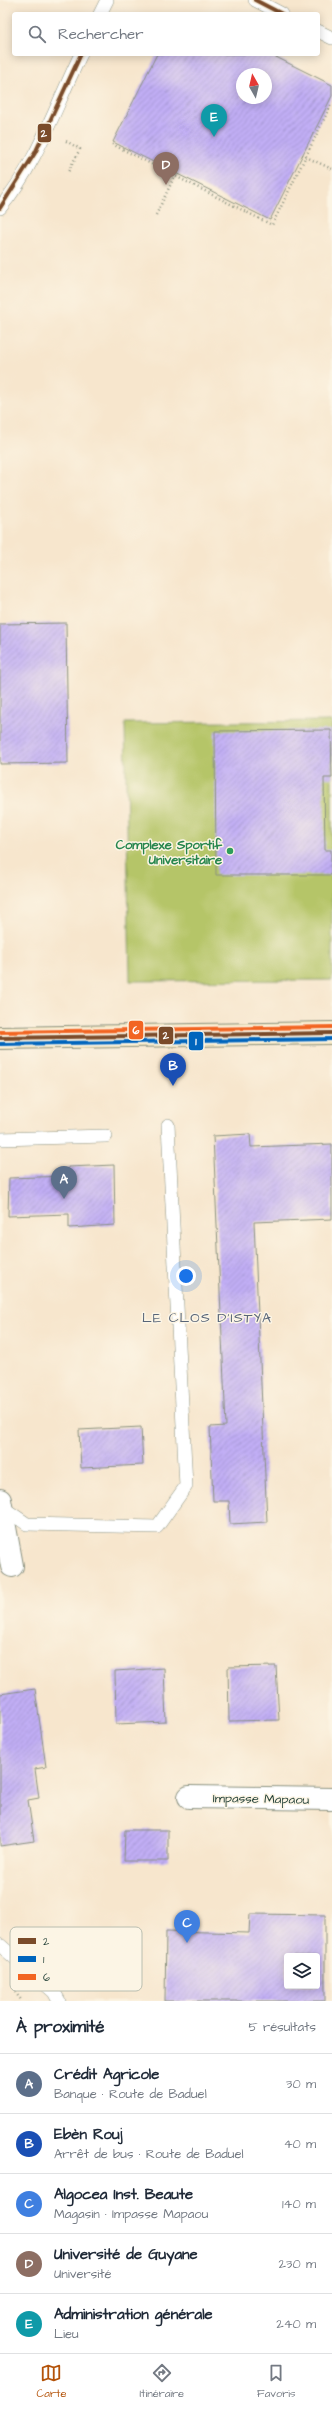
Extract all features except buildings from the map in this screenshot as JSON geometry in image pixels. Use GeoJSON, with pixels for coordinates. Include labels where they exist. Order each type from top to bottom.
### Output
{"type":"FeatureCollection","features":[{"type":"Feature","properties":{"kind":"main road"},"geometry":{"type":"LineString","coordinates":[[0,1038],[332,1034]]}},
{"type":"Feature","properties":{"kind":"street"},"geometry":{"type":"LineString","coordinates":[[1,1504],[12,1566]]}},
{"type":"Feature","properties":{"kind":"street","name":"Impasse Mapaou"},"geometry":{"type":"LineString","coordinates":[[189,1797],[332,1799]]}},
{"type":"Feature","properties":{"kind":"lane"},"geometry":{"type":"LineString","coordinates":[[101,12],[106,0]]}},
{"type":"Feature","properties":{"kind":"lane"},"geometry":{"type":"LineString","coordinates":[[255,0],[278,12]]}},
{"type":"Feature","properties":{"kind":"lane"},"geometry":{"type":"LineString","coordinates":[[320,32],[332,38]]}},
{"type":"Feature","properties":{"kind":"lane"},"geometry":{"type":"LineString","coordinates":[[0,208],[12,194],[30,165],[80,56]]}},
{"type":"Feature","properties":{"kind":"lane"},"geometry":{"type":"LineString","coordinates":[[1,1504],[27,1524],[157,1527],[186,1486],[168,1124]]}},
{"type":"Feature","properties":{"kind":"lane"},"geometry":{"type":"LineString","coordinates":[[0,1139],[106,1136]]}},
{"type":"Feature","properties":{"kind":"lane"},"geometry":{"type":"LineString","coordinates":[[0,1945],[10,1954]]}},
{"type":"Feature","properties":{"kind":"lane"},"geometry":{"type":"LineString","coordinates":[[53,1991],[59,2001]]}},
{"type":"Feature","properties":{"kind":"path"},"geometry":{"type":"LineString","coordinates":[[112,144],[176,175],[272,225],[304,156],[332,103]]}},
{"type":"Feature","properties":{"kind":"path"},"geometry":{"type":"LineString","coordinates":[[304,156],[332,169]]}},
{"type":"Feature","properties":{"kind":"path"},"geometry":{"type":"LineString","coordinates":[[156,216],[176,175]]}},
{"type":"Feature","properties":{"kind":"green space","name":"Complexe Sportif Universitaire"},"geometry":{"type":"Polygon","coordinates":[[[332,721],[332,980],[130,981],[125,723],[332,721]]]}},
{"type":"Feature","properties":{"kind":"transit line","name":"2"},"geometry":{"type":"LineString","coordinates":[[255,0],[278,12]]}},
{"type":"Feature","properties":{"kind":"transit line","name":"2"},"geometry":{"type":"LineString","coordinates":[[0,208],[35,153],[80,56]]}},
{"type":"Feature","properties":{"kind":"transit line","name":"6"},"geometry":{"type":"LineString","coordinates":[[0,1032],[332,1027]]}},
{"type":"Feature","properties":{"kind":"transit line","name":"2"},"geometry":{"type":"LineString","coordinates":[[0,1038],[332,1033]]}},
{"type":"Feature","properties":{"kind":"transit line","name":"1"},"geometry":{"type":"LineString","coordinates":[[0,1044],[332,1039]]}},
{"type":"Feature","properties":{"kind":"place","name":"Administration générale"},"geometry":{"type":"Point","coordinates":[214,137]}},
{"type":"Feature","properties":{"kind":"place","name":"Université de Guyane"},"geometry":{"type":"Point","coordinates":[166,185]}},
{"type":"Feature","properties":{"kind":"place","name":"Complexe Sportif Universitaire"},"geometry":{"type":"Point","coordinates":[230,851]}},
{"type":"Feature","properties":{"kind":"place","name":"Ebèn Rouj"},"geometry":{"type":"Point","coordinates":[173,1086]}},
{"type":"Feature","properties":{"kind":"place","name":"Crédit Agricole"},"geometry":{"type":"Point","coordinates":[64,1199]}},
{"type":"Feature","properties":{"kind":"place","name":"Algocea Inst. Beaute"},"geometry":{"type":"Point","coordinates":[187,1943]}},
{"type":"Feature","properties":{"kind":"district","name":"LE CLOS D'ISTYA"},"geometry":{"type":"Point","coordinates":[207,1317]}}]}
